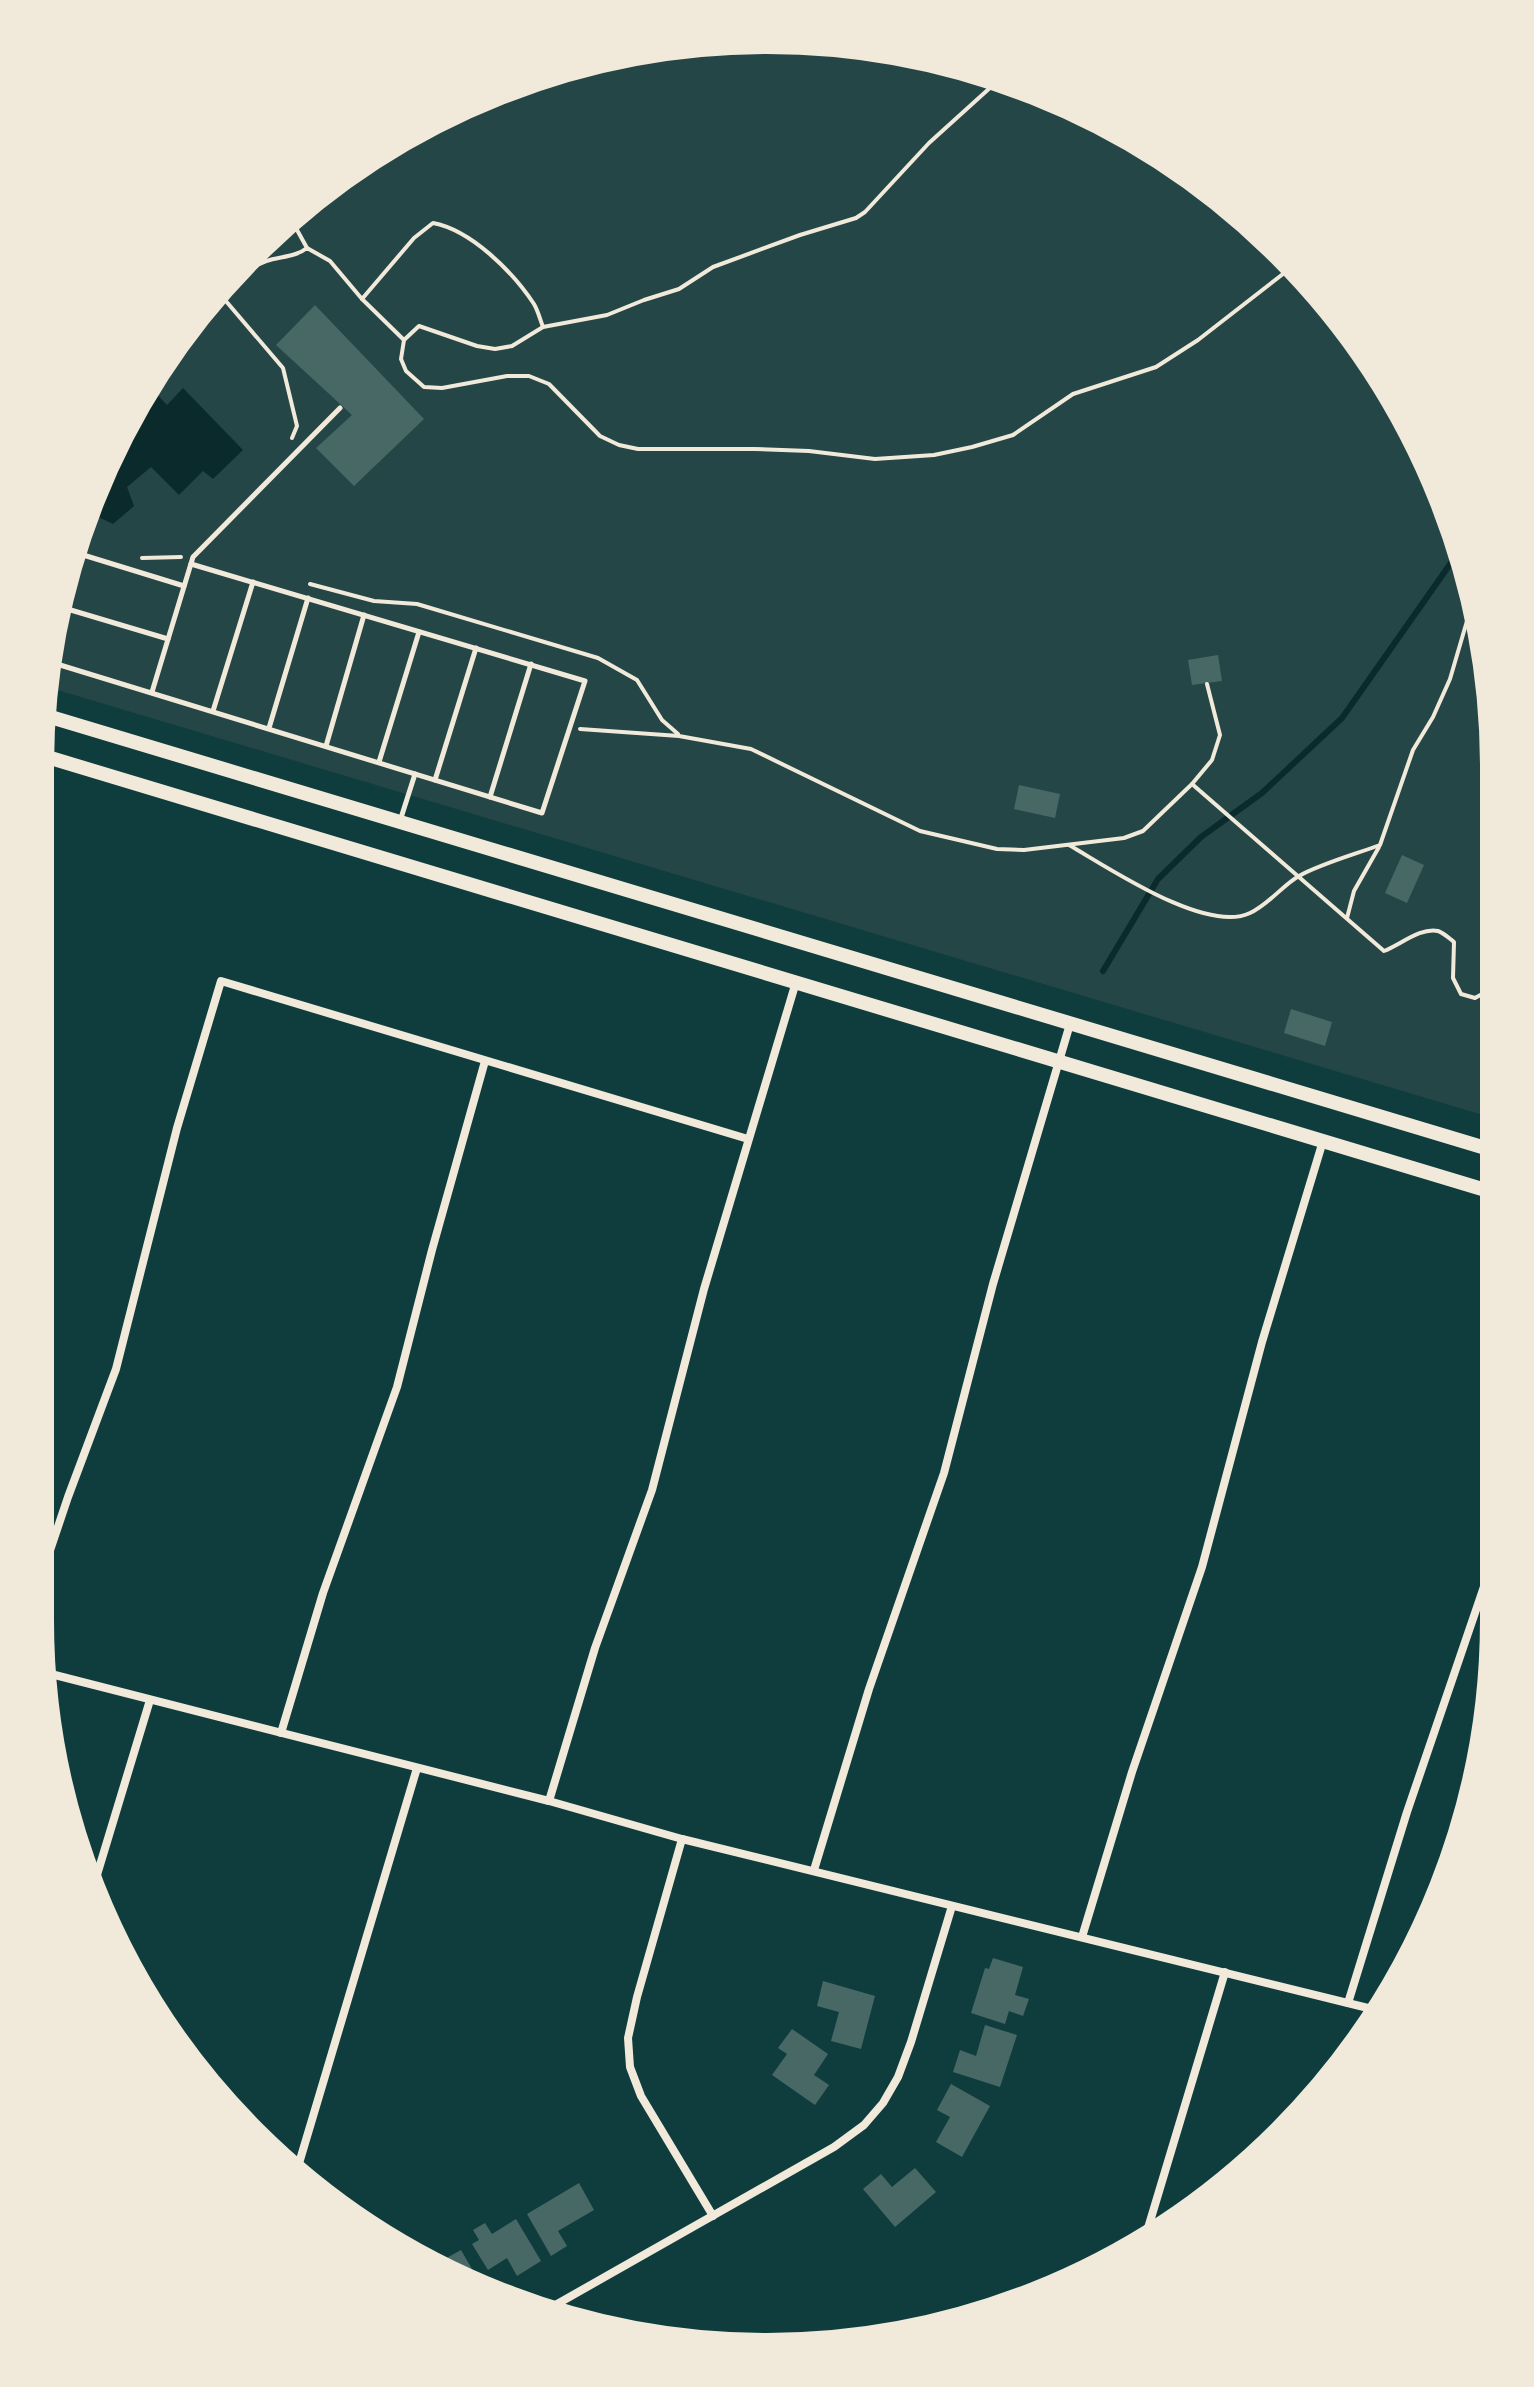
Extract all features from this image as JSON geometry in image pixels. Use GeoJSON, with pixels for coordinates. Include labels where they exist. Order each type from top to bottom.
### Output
{"type":"FeatureCollection","features":[{"type":"Feature","properties":{"kind":"main road"},"geometry":{"type":"LineString","coordinates":[[54,718],[1482,1147]]}},
{"type":"Feature","properties":{"kind":"main road"},"geometry":{"type":"LineString","coordinates":[[52,759],[1482,1189]]}},
{"type":"Feature","properties":{"kind":"street"},"geometry":{"type":"LineString","coordinates":[[52,1544],[116,1369],[177,1128],[221,981],[748,1139]]}},
{"type":"Feature","properties":{"kind":"street"},"geometry":{"type":"LineString","coordinates":[[549,1801],[595,1648],[652,1490],[704,1289],[796,982]]}},
{"type":"Feature","properties":{"kind":"street"},"geometry":{"type":"LineString","coordinates":[[814,1870],[869,1689],[944,1473],[993,1284],[1070,1024]]}},
{"type":"Feature","properties":{"kind":"street"},"geometry":{"type":"LineString","coordinates":[[281,1733],[323,1593],[397,1387],[485,1061]]}},
{"type":"Feature","properties":{"kind":"street"},"geometry":{"type":"LineString","coordinates":[[1082,1937],[1132,1772],[1202,1567],[1262,1342],[1323,1141]]}},
{"type":"Feature","properties":{"kind":"street"},"geometry":{"type":"LineString","coordinates":[[1348,2003],[1407,1812],[1482,1595]]}},
{"type":"Feature","properties":{"kind":"street"},"geometry":{"type":"LineString","coordinates":[[55,1675],[549,1801],[682,1839],[1368,2008]]}},
{"type":"Feature","properties":{"kind":"street"},"geometry":{"type":"LineString","coordinates":[[98,1872],[150,1700]]}},
{"type":"Feature","properties":{"kind":"street"},"geometry":{"type":"LineString","coordinates":[[300,2161],[417,1768]]}},
{"type":"Feature","properties":{"kind":"street"},"geometry":{"type":"LineString","coordinates":[[682,1839],[631,2024],[628,2038],[630,2067],[641,2096],[713,2216]]}},
{"type":"Feature","properties":{"kind":"street"},"geometry":{"type":"LineString","coordinates":[[558,2304],[834,2147],[864,2125],[883,2103],[898,2077],[952,1906]]}},
{"type":"Feature","properties":{"kind":"street"},"geometry":{"type":"LineString","coordinates":[[1149,2224],[1225,1972]]}},
{"type":"Feature","properties":{"kind":"lane"},"geometry":{"type":"LineString","coordinates":[[152,692],[193,557],[340,408]]}},
{"type":"Feature","properties":{"kind":"lane"},"geometry":{"type":"LineString","coordinates":[[84,555],[184,586]]}},
{"type":"Feature","properties":{"kind":"lane"},"geometry":{"type":"LineString","coordinates":[[60,665],[542,813],[585,681],[191,564]]}},
{"type":"Feature","properties":{"kind":"lane"},"geometry":{"type":"LineString","coordinates":[[213,711],[253,582]]}},
{"type":"Feature","properties":{"kind":"lane"},"geometry":{"type":"LineString","coordinates":[[269,728],[308,598]]}},
{"type":"Feature","properties":{"kind":"lane"},"geometry":{"type":"LineString","coordinates":[[70,610],[168,639]]}},
{"type":"Feature","properties":{"kind":"lane"},"geometry":{"type":"LineString","coordinates":[[326,746],[364,615]]}},
{"type":"Feature","properties":{"kind":"lane"},"geometry":{"type":"LineString","coordinates":[[379,762],[419,632]]}},
{"type":"Feature","properties":{"kind":"lane"},"geometry":{"type":"LineString","coordinates":[[435,780],[476,648]]}},
{"type":"Feature","properties":{"kind":"lane"},"geometry":{"type":"LineString","coordinates":[[490,797],[531,664]]}},
{"type":"Feature","properties":{"kind":"lane"},"geometry":{"type":"LineString","coordinates":[[400,822],[415,774]]}},
{"type":"Feature","properties":{"kind":"path"},"geometry":{"type":"LineString","coordinates":[[990,88],[955,118],[856,218],[713,267],[679,289],[607,315],[543,327],[512,346],[495,349],[477,346],[419,326],[404,340],[401,359],[406,371],[424,387],[442,388],[494,378],[529,376],[549,384],[600,436],[638,449],[782,450],[875,459],[934,455],[1013,435],[1073,394],[1156,367],[1198,340],[1284,273]]}},
{"type":"Feature","properties":{"kind":"path"},"geometry":{"type":"LineString","coordinates":[[362,299],[414,238],[433,223],[448,226],[466,236],[498,262],[536,306],[543,327]]}},
{"type":"Feature","properties":{"kind":"path"},"geometry":{"type":"LineString","coordinates":[[296,229],[307,248],[330,261],[362,299],[404,340]]}},
{"type":"Feature","properties":{"kind":"path"},"geometry":{"type":"LineString","coordinates":[[258,265],[285,255],[299,255],[307,248]]}},
{"type":"Feature","properties":{"kind":"path"},"geometry":{"type":"LineString","coordinates":[[225,301],[283,368],[297,426],[291,441]]}},
{"type":"Feature","properties":{"kind":"path"},"geometry":{"type":"LineString","coordinates":[[1346,919],[1354,891],[1380,845],[1413,750],[1433,717],[1450,679],[1467,622]]}},
{"type":"Feature","properties":{"kind":"path"},"geometry":{"type":"LineString","coordinates":[[577,729],[679,736],[751,749],[920,831],[997,849],[1024,850],[1124,838],[1143,831],[1212,760],[1220,735],[1207,684]]}},
{"type":"Feature","properties":{"kind":"path"},"geometry":{"type":"LineString","coordinates":[[1192,784],[1384,951],[1424,932],[1440,931],[1454,942],[1453,978],[1461,994],[1475,998],[1482,994]]}},
{"type":"Feature","properties":{"kind":"path"},"geometry":{"type":"LineString","coordinates":[[1069,845],[1195,912],[1222,918],[1248,914],[1280,893],[1298,876],[1380,845]]}},
{"type":"Feature","properties":{"kind":"shaded area"},"geometry":{"type":"Polygon","coordinates":[[[767,52],[860,58],[906,66],[952,76],[1041,106],[1164,172],[1238,229],[1273,261],[1305,296],[1362,370],[1428,493],[1458,582],[1476,674],[1480,720],[1482,1115],[57,690],[76,582],[106,493],[148,409],[172,370],[229,296],[261,261],[296,229],[370,172],[493,106],[582,76],[628,66],[674,58],[767,52]]]}},
{"type":"Feature","properties":{"kind":"shaded area"},"geometry":{"type":"Polygon","coordinates":[[[183,388],[243,450],[213,479],[203,471],[179,495],[151,467],[127,487],[134,506],[113,524],[97,517],[126,451],[157,394],[167,405],[183,388]]]}},
{"type":"Feature","properties":{"kind":"building"},"geometry":{"type":"Polygon","coordinates":[[[315,305],[424,419],[354,486],[316,448],[352,415],[276,345],[315,305]]]}},
{"type":"Feature","properties":{"kind":"building"},"geometry":{"type":"Polygon","coordinates":[[[1218,655],[1222,681],[1192,685],[1188,660],[1218,655]]]}},
{"type":"Feature","properties":{"kind":"building"},"geometry":{"type":"Polygon","coordinates":[[[1019,785],[1060,794],[1055,818],[1014,809],[1019,785]]]}},
{"type":"Feature","properties":{"kind":"building"},"geometry":{"type":"Polygon","coordinates":[[[1402,855],[1424,865],[1407,903],[1385,893],[1402,855]]]}},
{"type":"Feature","properties":{"kind":"building"},"geometry":{"type":"Polygon","coordinates":[[[1291,1009],[1332,1022],[1325,1046],[1284,1033],[1291,1009]]]}},
{"type":"Feature","properties":{"kind":"building"},"geometry":{"type":"Polygon","coordinates":[[[993,1958],[1023,1967],[1015,1995],[1029,1999],[1023,2016],[1009,2011],[1005,2024],[971,2013],[985,1968],[989,1969],[993,1958]]]}},
{"type":"Feature","properties":{"kind":"building"},"geometry":{"type":"Polygon","coordinates":[[[823,1981],[875,1996],[861,2049],[831,2041],[839,2012],[817,2006],[823,1981]]]}},
{"type":"Feature","properties":{"kind":"building"},"geometry":{"type":"Polygon","coordinates":[[[985,2025],[1017,2035],[1000,2087],[953,2072],[960,2050],[976,2056],[985,2025]]]}},
{"type":"Feature","properties":{"kind":"building"},"geometry":{"type":"Polygon","coordinates":[[[792,2029],[828,2054],[814,2075],[829,2085],[815,2105],[772,2075],[787,2054],[778,2048],[792,2029]]]}},
{"type":"Feature","properties":{"kind":"building"},"geometry":{"type":"Polygon","coordinates":[[[951,2084],[990,2106],[962,2157],[936,2142],[950,2117],[937,2110],[951,2084]]]}},
{"type":"Feature","properties":{"kind":"building"},"geometry":{"type":"Polygon","coordinates":[[[915,2168],[936,2192],[895,2227],[863,2189],[881,2174],[892,2187],[915,2168]]]}},
{"type":"Feature","properties":{"kind":"building"},"geometry":{"type":"Polygon","coordinates":[[[579,2183],[594,2210],[558,2231],[567,2246],[551,2256],[527,2214],[579,2183]]]}},
{"type":"Feature","properties":{"kind":"building"},"geometry":{"type":"Polygon","coordinates":[[[516,2219],[541,2261],[517,2276],[507,2258],[488,2270],[472,2244],[479,2240],[473,2230],[485,2223],[492,2234],[516,2219]]]}},
{"type":"Feature","properties":{"kind":"building"},"geometry":{"type":"Polygon","coordinates":[[[461,2250],[474,2272],[451,2261],[446,2258],[461,2250]]]}},
{"type":"Feature","properties":{"kind":"waterway"},"geometry":{"type":"LineString","coordinates":[[1103,971],[1158,879],[1201,837],[1262,793],[1342,718],[1452,562]]}}]}
